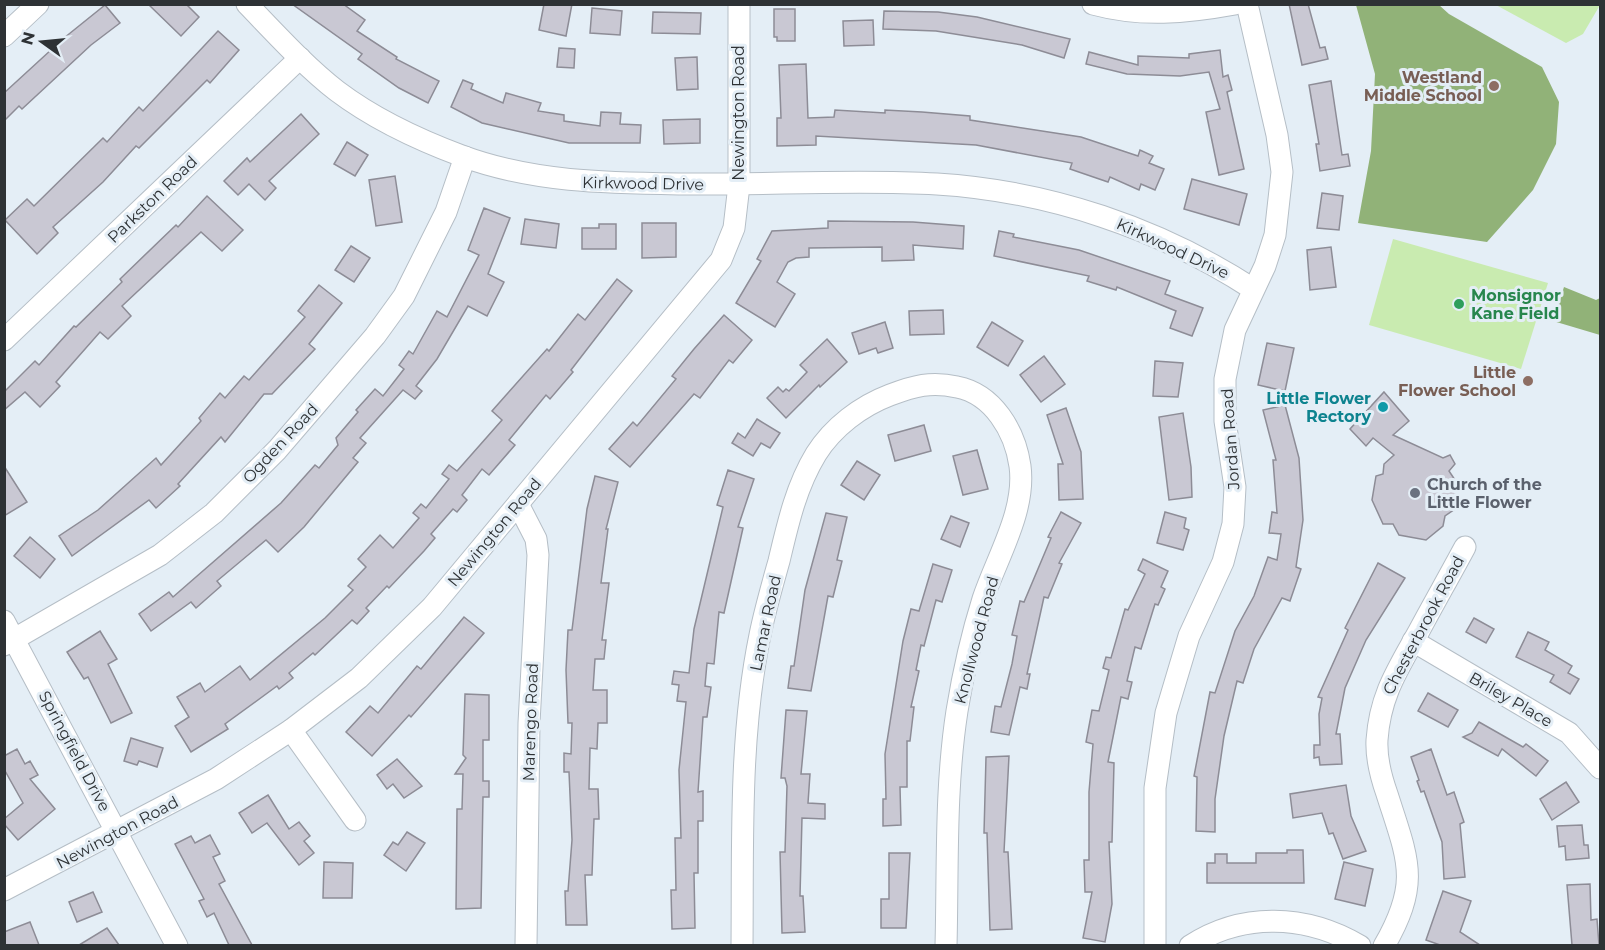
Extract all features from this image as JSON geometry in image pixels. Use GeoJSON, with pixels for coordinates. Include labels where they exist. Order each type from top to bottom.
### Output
{"type":"FeatureCollection","features":[{"type":"Feature","properties":{"kind":"street"},"geometry":{"type":"LineString","coordinates":[[4,36],[38,4]]}},
{"type":"Feature","properties":{"kind":"street","name":"Kirkwood Drive"},"geometry":{"type":"LineString","coordinates":[[247,4],[300,58],[338,91],[378,117],[420,139],[465,157],[520,172],[581,182],[739,185],[938,184],[1045,199],[1140,229],[1233,276],[1253,289]]}},
{"type":"Feature","properties":{"kind":"street","name":"Newington Road"},"geometry":{"type":"LineString","coordinates":[[4,890],[118,833],[216,779],[291,730],[359,678],[432,606],[721,260],[734,228],[739,185],[739,4]]}},
{"type":"Feature","properties":{"kind":"street"},"geometry":{"type":"LineString","coordinates":[[1093,4],[1146,14],[1191,12],[1235,4]]}},
{"type":"Feature","properties":{"kind":"street","name":"Jordan Road"},"geometry":{"type":"LineString","coordinates":[[1155,945],[1155,788],[1166,713],[1189,636],[1222,562],[1233,524],[1235,487],[1225,421],[1225,379],[1235,330],[1265,266],[1275,235],[1282,172],[1277,135],[1247,4]]}},
{"type":"Feature","properties":{"kind":"street","name":"Parkston Road"},"geometry":{"type":"LineString","coordinates":[[4,340],[300,58]]}},
{"type":"Feature","properties":{"kind":"street","name":"Ogden Road"},"geometry":{"type":"LineString","coordinates":[[10,642],[160,555],[214,513],[277,450],[375,336],[404,296],[446,212],[465,157]]}},
{"type":"Feature","properties":{"kind":"street","name":"Lamar Road"},"geometry":{"type":"LineString","coordinates":[[742,945],[743,781],[749,708],[760,636],[797,489],[818,450],[852,415],[873,402],[920,384],[939,383]]}},
{"type":"Feature","properties":{"kind":"street","name":"Knollwood Road"},"geometry":{"type":"LineString","coordinates":[[939,383],[970,390],[996,409],[1011,434],[1020,466],[1020,498],[982,602],[957,710],[949,790],[946,945]]}},
{"type":"Feature","properties":{"kind":"street","name":"Marengo Road"},"geometry":{"type":"LineString","coordinates":[[518,504],[536,539],[538,555],[529,723],[526,945]]}},
{"type":"Feature","properties":{"kind":"street","name":"Chesterbrook Road"},"geometry":{"type":"LineString","coordinates":[[1384,945],[1400,918],[1407,896],[1409,872],[1379,772],[1377,742],[1381,708],[1389,683],[1465,547]]}},
{"type":"Feature","properties":{"kind":"street","name":"Springfield Drive"},"geometry":{"type":"LineString","coordinates":[[4,621],[10,642],[118,833],[177,945]]}},
{"type":"Feature","properties":{"kind":"street","name":"Briley Place"},"geometry":{"type":"LineString","coordinates":[[1413,641],[1569,733],[1600,768]]}},
{"type":"Feature","properties":{"kind":"street"},"geometry":{"type":"LineString","coordinates":[[291,730],[355,820]]}},
{"type":"Feature","properties":{"kind":"street"},"geometry":{"type":"LineString","coordinates":[[1190,945],[1207,934],[1239,923],[1284,921],[1316,925],[1360,945]]}},
{"type":"Feature","properties":{"kind":"green space"},"geometry":{"type":"Polygon","coordinates":[[[1356,5],[1439,5],[1449,14],[1542,67],[1559,102],[1556,144],[1533,190],[1487,242],[1358,223],[1371,151],[1375,74],[1356,5]]]}},
{"type":"Feature","properties":{"kind":"green space"},"geometry":{"type":"Polygon","coordinates":[[[1496,5],[1600,5],[1583,34],[1566,43],[1496,5]]]}},
{"type":"Feature","properties":{"kind":"green space","name":"Monsignor Kane Field"},"geometry":{"type":"Polygon","coordinates":[[[1393,239],[1548,283],[1521,369],[1369,325],[1393,239]]]}},
{"type":"Feature","properties":{"kind":"green space"},"geometry":{"type":"Polygon","coordinates":[[[1564,287],[1596,300],[1600,298],[1600,335],[1553,321],[1564,287]]]}},
{"type":"Feature","properties":{"kind":"building"},"geometry":{"type":"Polygon","coordinates":[[[148,4],[186,4],[199,17],[181,36],[148,4]]]}},
{"type":"Feature","properties":{"kind":"building"},"geometry":{"type":"Polygon","coordinates":[[[292,4],[343,4],[365,20],[357,31],[397,57],[396,59],[439,81],[428,103],[399,88],[358,59],[362,54],[292,4]]]}},
{"type":"Feature","properties":{"kind":"building"},"geometry":{"type":"Polygon","coordinates":[[[544,4],[572,4],[566,36],[539,30],[544,4]]]}},
{"type":"Feature","properties":{"kind":"building"},"geometry":{"type":"Polygon","coordinates":[[[1289,4],[1308,4],[1320,48],[1325,47],[1328,59],[1302,65],[1289,4]]]}},
{"type":"Feature","properties":{"kind":"building"},"geometry":{"type":"Polygon","coordinates":[[[105,5],[120,23],[91,45],[22,109],[19,106],[4,121],[4,93],[64,38],[105,5]]]}},
{"type":"Feature","properties":{"kind":"building"},"geometry":{"type":"Polygon","coordinates":[[[592,8],[622,11],[620,35],[590,33],[592,8]]]}},
{"type":"Feature","properties":{"kind":"building"},"geometry":{"type":"Polygon","coordinates":[[[774,9],[795,9],[795,41],[777,41],[777,37],[774,37],[774,9]]]}},
{"type":"Feature","properties":{"kind":"building"},"geometry":{"type":"Polygon","coordinates":[[[884,11],[938,12],[977,17],[1070,39],[1064,58],[1022,45],[936,31],[883,29],[884,11]]]}},
{"type":"Feature","properties":{"kind":"building"},"geometry":{"type":"Polygon","coordinates":[[[653,12],[701,13],[700,34],[652,33],[653,12]]]}},
{"type":"Feature","properties":{"kind":"building"},"geometry":{"type":"Polygon","coordinates":[[[873,20],[874,45],[844,46],[843,21],[873,20]]]}},
{"type":"Feature","properties":{"kind":"building"},"geometry":{"type":"Polygon","coordinates":[[[218,31],[239,50],[210,83],[207,80],[139,148],[136,146],[103,182],[53,227],[58,233],[37,254],[5,220],[27,199],[34,206],[103,138],[107,142],[139,107],[143,111],[218,31]]]}},
{"type":"Feature","properties":{"kind":"building"},"geometry":{"type":"Polygon","coordinates":[[[559,48],[575,49],[574,68],[557,67],[559,48]]]}},
{"type":"Feature","properties":{"kind":"building"},"geometry":{"type":"Polygon","coordinates":[[[1220,50],[1223,77],[1228,75],[1232,90],[1227,92],[1244,169],[1219,175],[1206,112],[1220,109],[1209,72],[1180,76],[1127,74],[1086,64],[1089,52],[1138,65],[1138,56],[1189,58],[1189,54],[1220,50]]]}},
{"type":"Feature","properties":{"kind":"building"},"geometry":{"type":"Polygon","coordinates":[[[697,57],[698,89],[677,90],[675,58],[697,57]]]}},
{"type":"Feature","properties":{"kind":"building"},"geometry":{"type":"Polygon","coordinates":[[[806,64],[808,118],[834,117],[835,110],[885,113],[885,110],[970,116],[970,120],[1081,137],[1138,156],[1140,150],[1153,156],[1149,163],[1164,169],[1155,190],[1141,184],[1139,190],[1110,177],[1108,182],[1070,169],[1072,163],[976,145],[816,136],[816,145],[777,146],[777,118],[781,118],[779,65],[806,64]]]}},
{"type":"Feature","properties":{"kind":"building"},"geometry":{"type":"Polygon","coordinates":[[[463,80],[473,84],[471,89],[503,103],[506,93],[541,103],[538,111],[564,115],[564,121],[600,126],[601,112],[621,113],[620,124],[641,125],[640,143],[569,143],[482,123],[451,107],[463,80]]]}},
{"type":"Feature","properties":{"kind":"building"},"geometry":{"type":"Polygon","coordinates":[[[1331,81],[1342,155],[1348,154],[1350,166],[1320,171],[1316,144],[1319,144],[1309,85],[1331,81]]]}},
{"type":"Feature","properties":{"kind":"building"},"geometry":{"type":"Polygon","coordinates":[[[301,114],[319,134],[269,181],[276,188],[265,200],[249,184],[238,195],[224,181],[247,158],[250,162],[301,114]]]}},
{"type":"Feature","properties":{"kind":"building"},"geometry":{"type":"Polygon","coordinates":[[[700,119],[700,143],[664,144],[663,120],[700,119]]]}},
{"type":"Feature","properties":{"kind":"building"},"geometry":{"type":"Polygon","coordinates":[[[347,142],[368,155],[355,176],[334,164],[347,142]]]}},
{"type":"Feature","properties":{"kind":"building"},"geometry":{"type":"Polygon","coordinates":[[[395,176],[402,222],[376,226],[369,180],[395,176]]]}},
{"type":"Feature","properties":{"kind":"building"},"geometry":{"type":"Polygon","coordinates":[[[1192,179],[1247,194],[1239,225],[1184,209],[1192,179]]]}},
{"type":"Feature","properties":{"kind":"building"},"geometry":{"type":"Polygon","coordinates":[[[1322,193],[1343,196],[1339,230],[1317,228],[1322,193]]]}},
{"type":"Feature","properties":{"kind":"building"},"geometry":{"type":"Polygon","coordinates":[[[207,196],[243,230],[222,251],[201,232],[122,306],[131,316],[108,339],[100,332],[56,382],[60,386],[40,407],[25,392],[4,410],[4,392],[35,361],[39,365],[74,326],[76,327],[122,282],[120,279],[176,225],[178,227],[207,196]]]}},
{"type":"Feature","properties":{"kind":"building"},"geometry":{"type":"Polygon","coordinates":[[[484,208],[510,218],[488,274],[504,282],[487,316],[468,306],[437,359],[416,386],[422,391],[415,399],[403,390],[360,438],[366,443],[353,458],[358,462],[304,527],[278,552],[266,540],[217,581],[221,586],[196,608],[191,602],[151,631],[139,614],[169,592],[173,597],[281,503],[315,465],[319,468],[338,445],[336,438],[358,412],[356,410],[375,389],[383,396],[404,369],[399,365],[409,351],[413,354],[437,311],[447,317],[479,255],[468,250],[484,208]]]}},
{"type":"Feature","properties":{"kind":"building"},"geometry":{"type":"Polygon","coordinates":[[[525,219],[559,224],[556,248],[521,244],[525,219]]]}},
{"type":"Feature","properties":{"kind":"building"},"geometry":{"type":"Polygon","coordinates":[[[828,221],[913,222],[964,226],[963,249],[913,245],[914,260],[882,261],[882,247],[809,248],[809,257],[796,258],[788,262],[777,282],[795,294],[775,327],[736,303],[761,261],[757,259],[772,231],[828,228],[828,221]]]}},
{"type":"Feature","properties":{"kind":"building"},"geometry":{"type":"Polygon","coordinates":[[[642,223],[676,223],[676,257],[642,258],[642,223]]]}},
{"type":"Feature","properties":{"kind":"building"},"geometry":{"type":"Polygon","coordinates":[[[599,224],[616,224],[616,249],[582,249],[582,228],[599,228],[599,224]]]}},
{"type":"Feature","properties":{"kind":"building"},"geometry":{"type":"Polygon","coordinates":[[[999,231],[1014,234],[1013,237],[1079,250],[1170,281],[1165,294],[1203,308],[1192,336],[1170,328],[1176,311],[1117,287],[1116,290],[1087,281],[1089,276],[994,256],[999,231]]]}},
{"type":"Feature","properties":{"kind":"building"},"geometry":{"type":"Polygon","coordinates":[[[351,246],[370,258],[354,282],[335,270],[351,246]]]}},
{"type":"Feature","properties":{"kind":"building"},"geometry":{"type":"Polygon","coordinates":[[[1331,247],[1336,287],[1310,290],[1307,250],[1331,247]]]}},
{"type":"Feature","properties":{"kind":"building"},"geometry":{"type":"Polygon","coordinates":[[[617,279],[632,291],[571,370],[573,372],[550,399],[546,395],[509,440],[515,445],[489,475],[482,469],[462,495],[467,500],[457,512],[453,509],[431,534],[435,538],[424,551],[389,588],[387,586],[366,608],[369,611],[357,624],[352,620],[315,655],[313,653],[289,673],[293,678],[279,689],[277,686],[225,724],[228,729],[191,752],[175,726],[189,717],[177,697],[200,683],[205,692],[240,666],[250,680],[325,618],[353,590],[348,586],[366,567],[358,559],[380,535],[393,548],[419,518],[413,513],[421,504],[426,508],[449,479],[442,474],[449,465],[457,471],[502,420],[492,411],[547,349],[549,351],[578,314],[585,320],[617,279]]]}},
{"type":"Feature","properties":{"kind":"building"},"geometry":{"type":"Polygon","coordinates":[[[319,285],[342,303],[309,344],[315,349],[272,394],[264,394],[225,442],[221,437],[178,484],[180,486],[156,508],[149,500],[72,556],[59,536],[98,510],[156,458],[161,465],[201,421],[199,418],[220,393],[225,398],[244,376],[249,380],[305,317],[298,311],[319,285]]]}},
{"type":"Feature","properties":{"kind":"building"},"geometry":{"type":"Polygon","coordinates":[[[943,310],[944,334],[910,335],[909,311],[943,310]]]}},
{"type":"Feature","properties":{"kind":"building"},"geometry":{"type":"Polygon","coordinates":[[[724,315],[752,340],[733,363],[729,360],[700,398],[694,394],[630,467],[609,449],[633,422],[637,426],[676,379],[672,376],[724,315]]]}},
{"type":"Feature","properties":{"kind":"building"},"geometry":{"type":"Polygon","coordinates":[[[885,322],[893,348],[878,353],[876,348],[859,354],[852,333],[885,322]]]}},
{"type":"Feature","properties":{"kind":"building"},"geometry":{"type":"Polygon","coordinates":[[[992,322],[1023,341],[1008,366],[977,347],[992,322]]]}},
{"type":"Feature","properties":{"kind":"building"},"geometry":{"type":"Polygon","coordinates":[[[827,339],[847,362],[820,387],[819,385],[786,418],[767,398],[778,387],[783,392],[786,389],[789,391],[807,372],[800,365],[827,339]]]}},
{"type":"Feature","properties":{"kind":"building"},"geometry":{"type":"Polygon","coordinates":[[[1267,343],[1294,348],[1285,391],[1258,385],[1267,343]]]}},
{"type":"Feature","properties":{"kind":"building"},"geometry":{"type":"Polygon","coordinates":[[[1044,356],[1065,384],[1041,402],[1020,375],[1044,356]]]}},
{"type":"Feature","properties":{"kind":"building"},"geometry":{"type":"Polygon","coordinates":[[[1155,361],[1183,363],[1178,397],[1153,396],[1155,361]]]}},
{"type":"Feature","properties":{"kind":"building","name":"Church of the Little Flower"},"geometry":{"type":"Polygon","coordinates":[[[1384,392],[1409,421],[1393,435],[1443,458],[1450,455],[1455,464],[1449,471],[1459,486],[1455,509],[1445,516],[1443,526],[1426,540],[1399,535],[1393,524],[1383,524],[1372,500],[1376,476],[1383,474],[1384,464],[1394,455],[1373,438],[1366,446],[1350,429],[1384,392]]]}},
{"type":"Feature","properties":{"kind":"building"},"geometry":{"type":"Polygon","coordinates":[[[1285,405],[1299,458],[1303,520],[1296,567],[1301,569],[1290,601],[1282,598],[1254,649],[1243,683],[1237,681],[1224,736],[1215,799],[1215,832],[1196,831],[1197,777],[1194,776],[1210,692],[1215,693],[1235,631],[1254,596],[1268,557],[1277,560],[1281,534],[1269,533],[1272,512],[1277,513],[1273,460],[1276,460],[1263,410],[1285,405]]]}},
{"type":"Feature","properties":{"kind":"building"},"geometry":{"type":"Polygon","coordinates":[[[1066,408],[1081,452],[1083,499],[1059,500],[1058,464],[1063,464],[1047,415],[1066,408]]]}},
{"type":"Feature","properties":{"kind":"building"},"geometry":{"type":"Polygon","coordinates":[[[1183,413],[1191,467],[1192,497],[1169,500],[1159,417],[1183,413]]]}},
{"type":"Feature","properties":{"kind":"building"},"geometry":{"type":"Polygon","coordinates":[[[757,419],[780,433],[770,448],[761,443],[753,456],[732,443],[738,433],[745,438],[757,419]]]}},
{"type":"Feature","properties":{"kind":"building"},"geometry":{"type":"Polygon","coordinates":[[[924,425],[931,451],[895,461],[888,435],[924,425]]]}},
{"type":"Feature","properties":{"kind":"building"},"geometry":{"type":"Polygon","coordinates":[[[977,450],[988,489],[963,495],[953,456],[977,450]]]}},
{"type":"Feature","properties":{"kind":"building"},"geometry":{"type":"Polygon","coordinates":[[[857,461],[880,475],[864,500],[841,485],[857,461]]]}},
{"type":"Feature","properties":{"kind":"building"},"geometry":{"type":"Polygon","coordinates":[[[4,466],[27,502],[4,516],[4,466]]]}},
{"type":"Feature","properties":{"kind":"building"},"geometry":{"type":"Polygon","coordinates":[[[728,470],[754,479],[738,527],[743,528],[724,613],[719,612],[714,664],[707,663],[705,686],[711,687],[707,717],[703,717],[698,792],[703,791],[703,821],[698,821],[698,873],[694,873],[695,928],[672,929],[671,890],[676,890],[675,838],[681,838],[679,770],[686,702],[677,701],[679,685],[672,684],[674,671],[689,673],[694,629],[723,507],[717,505],[728,470]]]}},
{"type":"Feature","properties":{"kind":"building"},"geometry":{"type":"Polygon","coordinates":[[[595,476],[618,482],[606,529],[608,529],[601,583],[609,583],[602,640],[606,640],[604,659],[595,659],[593,690],[607,690],[607,723],[598,723],[597,749],[590,748],[589,789],[598,789],[599,819],[594,819],[592,875],[585,875],[587,925],[566,925],[565,891],[568,891],[572,840],[569,772],[564,772],[564,753],[571,754],[572,723],[568,723],[566,670],[568,630],[572,630],[587,509],[595,476]]]}},
{"type":"Feature","properties":{"kind":"building"},"geometry":{"type":"Polygon","coordinates":[[[1061,512],[1081,523],[1059,563],[1062,564],[1048,598],[1044,597],[1027,674],[1030,674],[1027,689],[1020,687],[1009,735],[991,732],[995,706],[1001,707],[1012,664],[1017,636],[1012,635],[1020,601],[1024,602],[1051,538],[1048,537],[1061,512]]]}},
{"type":"Feature","properties":{"kind":"building"},"geometry":{"type":"Polygon","coordinates":[[[1165,512],[1186,518],[1184,528],[1189,530],[1183,550],[1157,543],[1165,512]]]}},
{"type":"Feature","properties":{"kind":"building"},"geometry":{"type":"Polygon","coordinates":[[[826,513],[847,517],[837,560],[842,561],[833,597],[828,596],[811,691],[788,688],[791,666],[794,666],[805,590],[826,513]]]}},
{"type":"Feature","properties":{"kind":"building"},"geometry":{"type":"Polygon","coordinates":[[[951,516],[969,523],[960,547],[941,539],[951,516]]]}},
{"type":"Feature","properties":{"kind":"building"},"geometry":{"type":"Polygon","coordinates":[[[30,537],[55,559],[40,578],[14,556],[30,537]]]}},
{"type":"Feature","properties":{"kind":"building"},"geometry":{"type":"Polygon","coordinates":[[[1143,559],[1168,571],[1161,587],[1165,589],[1158,605],[1155,604],[1141,649],[1135,647],[1127,681],[1132,682],[1128,699],[1121,697],[1108,762],[1114,763],[1112,842],[1109,842],[1112,904],[1105,942],[1083,938],[1092,892],[1085,892],[1084,860],[1089,860],[1089,792],[1093,744],[1086,742],[1092,710],[1099,711],[1109,670],[1103,668],[1106,657],[1111,658],[1125,609],[1128,610],[1145,574],[1138,570],[1143,559]]]}},
{"type":"Feature","properties":{"kind":"building"},"geometry":{"type":"Polygon","coordinates":[[[1378,563],[1405,578],[1366,640],[1345,688],[1336,734],[1340,734],[1342,764],[1320,765],[1319,757],[1314,758],[1314,745],[1320,745],[1319,714],[1322,698],[1318,697],[1348,630],[1345,628],[1378,563]]]}},
{"type":"Feature","properties":{"kind":"building"},"geometry":{"type":"Polygon","coordinates":[[[933,564],[952,570],[942,602],[936,600],[924,646],[921,645],[916,670],[919,671],[911,707],[914,707],[910,741],[907,741],[907,787],[900,787],[901,825],[883,826],[883,799],[886,799],[885,754],[903,641],[911,609],[919,611],[933,564]]]}},
{"type":"Feature","properties":{"kind":"building"},"geometry":{"type":"Polygon","coordinates":[[[464,617],[484,633],[411,717],[409,715],[372,756],[346,732],[370,706],[378,713],[417,666],[421,669],[464,617]]]}},
{"type":"Feature","properties":{"kind":"building"},"geometry":{"type":"Polygon","coordinates":[[[1474,618],[1494,629],[1486,643],[1466,632],[1474,618]]]}},
{"type":"Feature","properties":{"kind":"building"},"geometry":{"type":"Polygon","coordinates":[[[100,631],[117,659],[108,664],[132,713],[111,723],[88,677],[84,679],[67,652],[100,631]]]}},
{"type":"Feature","properties":{"kind":"building"},"geometry":{"type":"Polygon","coordinates":[[[1528,632],[1549,642],[1545,650],[1572,666],[1568,673],[1579,679],[1570,694],[1550,682],[1554,675],[1516,657],[1528,632]]]}},
{"type":"Feature","properties":{"kind":"building"},"geometry":{"type":"Polygon","coordinates":[[[1428,693],[1458,710],[1448,727],[1418,711],[1428,693]]]}},
{"type":"Feature","properties":{"kind":"building"},"geometry":{"type":"Polygon","coordinates":[[[465,694],[489,695],[489,740],[483,740],[483,781],[489,781],[489,797],[483,797],[481,908],[456,909],[457,809],[462,809],[463,774],[455,774],[466,758],[463,755],[465,694]]]}},
{"type":"Feature","properties":{"kind":"building"},"geometry":{"type":"Polygon","coordinates":[[[786,710],[807,711],[801,774],[810,774],[808,803],[825,804],[825,819],[802,818],[800,896],[803,896],[805,932],[782,933],[780,852],[785,852],[787,786],[785,778],[781,778],[786,710]]]}},
{"type":"Feature","properties":{"kind":"building"},"geometry":{"type":"Polygon","coordinates":[[[1479,722],[1523,747],[1526,744],[1548,761],[1536,776],[1502,749],[1498,756],[1463,737],[1472,733],[1479,722]]]}},
{"type":"Feature","properties":{"kind":"building"},"geometry":{"type":"Polygon","coordinates":[[[131,738],[163,748],[157,767],[139,761],[137,765],[124,761],[131,738]]]}},
{"type":"Feature","properties":{"kind":"building"},"geometry":{"type":"Polygon","coordinates":[[[17,749],[25,764],[30,761],[38,775],[30,779],[55,809],[18,840],[4,824],[4,819],[23,803],[4,769],[4,756],[17,749]]]}},
{"type":"Feature","properties":{"kind":"building"},"geometry":{"type":"Polygon","coordinates":[[[1431,749],[1447,795],[1454,792],[1464,822],[1460,824],[1465,877],[1444,879],[1442,842],[1424,791],[1421,792],[1417,781],[1419,780],[1411,757],[1431,749]]]}},
{"type":"Feature","properties":{"kind":"building"},"geometry":{"type":"Polygon","coordinates":[[[1009,756],[1004,852],[1008,852],[1012,929],[990,930],[987,833],[984,833],[986,757],[1009,756]]]}},
{"type":"Feature","properties":{"kind":"building"},"geometry":{"type":"Polygon","coordinates":[[[397,759],[422,786],[404,798],[393,784],[387,789],[377,775],[397,759]]]}},
{"type":"Feature","properties":{"kind":"building"},"geometry":{"type":"Polygon","coordinates":[[[1566,782],[1579,802],[1552,820],[1540,799],[1566,782]]]}},
{"type":"Feature","properties":{"kind":"building"},"geometry":{"type":"Polygon","coordinates":[[[1346,785],[1351,816],[1366,851],[1343,859],[1333,833],[1329,834],[1322,813],[1293,818],[1290,794],[1346,785]]]}},
{"type":"Feature","properties":{"kind":"building"},"geometry":{"type":"Polygon","coordinates":[[[268,795],[289,829],[299,822],[310,836],[304,841],[314,853],[299,865],[267,823],[252,833],[239,813],[268,795]]]}},
{"type":"Feature","properties":{"kind":"building"},"geometry":{"type":"Polygon","coordinates":[[[1582,825],[1584,845],[1588,845],[1589,858],[1566,860],[1565,846],[1559,847],[1557,826],[1582,825]]]}},
{"type":"Feature","properties":{"kind":"building"},"geometry":{"type":"Polygon","coordinates":[[[407,832],[425,843],[406,871],[384,855],[393,842],[398,845],[407,832]]]}},
{"type":"Feature","properties":{"kind":"building"},"geometry":{"type":"Polygon","coordinates":[[[210,835],[220,854],[213,857],[225,881],[219,884],[252,945],[229,945],[214,913],[207,917],[199,901],[204,899],[175,844],[191,836],[195,843],[210,835]]]}},
{"type":"Feature","properties":{"kind":"building"},"geometry":{"type":"Polygon","coordinates":[[[1287,850],[1303,850],[1304,883],[1207,883],[1207,863],[1215,863],[1215,854],[1227,854],[1227,863],[1256,863],[1256,853],[1287,853],[1287,850]]]}},
{"type":"Feature","properties":{"kind":"building"},"geometry":{"type":"Polygon","coordinates":[[[889,853],[910,853],[906,928],[881,928],[881,899],[889,899],[889,853]]]}},
{"type":"Feature","properties":{"kind":"building"},"geometry":{"type":"Polygon","coordinates":[[[324,862],[353,863],[352,898],[323,898],[324,862]]]}},
{"type":"Feature","properties":{"kind":"building"},"geometry":{"type":"Polygon","coordinates":[[[1344,862],[1373,869],[1365,906],[1335,899],[1344,862]]]}},
{"type":"Feature","properties":{"kind":"building"},"geometry":{"type":"Polygon","coordinates":[[[1590,884],[1591,920],[1597,919],[1599,945],[1572,945],[1567,885],[1590,884]]]}},
{"type":"Feature","properties":{"kind":"building"},"geometry":{"type":"Polygon","coordinates":[[[1443,891],[1471,901],[1460,932],[1480,945],[1440,945],[1426,940],[1443,891]]]}},
{"type":"Feature","properties":{"kind":"building"},"geometry":{"type":"Polygon","coordinates":[[[93,892],[102,912],[77,922],[69,902],[93,892]]]}},
{"type":"Feature","properties":{"kind":"building"},"geometry":{"type":"Polygon","coordinates":[[[30,922],[39,945],[4,945],[4,932],[30,922]]]}},
{"type":"Feature","properties":{"kind":"building"},"geometry":{"type":"Polygon","coordinates":[[[107,928],[119,945],[79,945],[107,928]]]}},
{"type":"Feature","properties":{"kind":"place","name":"Westland Middle School"},"geometry":{"type":"Point","coordinates":[1494,86]}},
{"type":"Feature","properties":{"kind":"place","name":"Monsignor Kane Field"},"geometry":{"type":"Point","coordinates":[1459,304]}},
{"type":"Feature","properties":{"kind":"place","name":"Little Flower School"},"geometry":{"type":"Point","coordinates":[1528,381]}},
{"type":"Feature","properties":{"kind":"place","name":"Little Flower Rectory"},"geometry":{"type":"Point","coordinates":[1383,407]}},
{"type":"Feature","properties":{"kind":"place","name":"Church of the Little Flower"},"geometry":{"type":"Point","coordinates":[1415,493]}}]}
